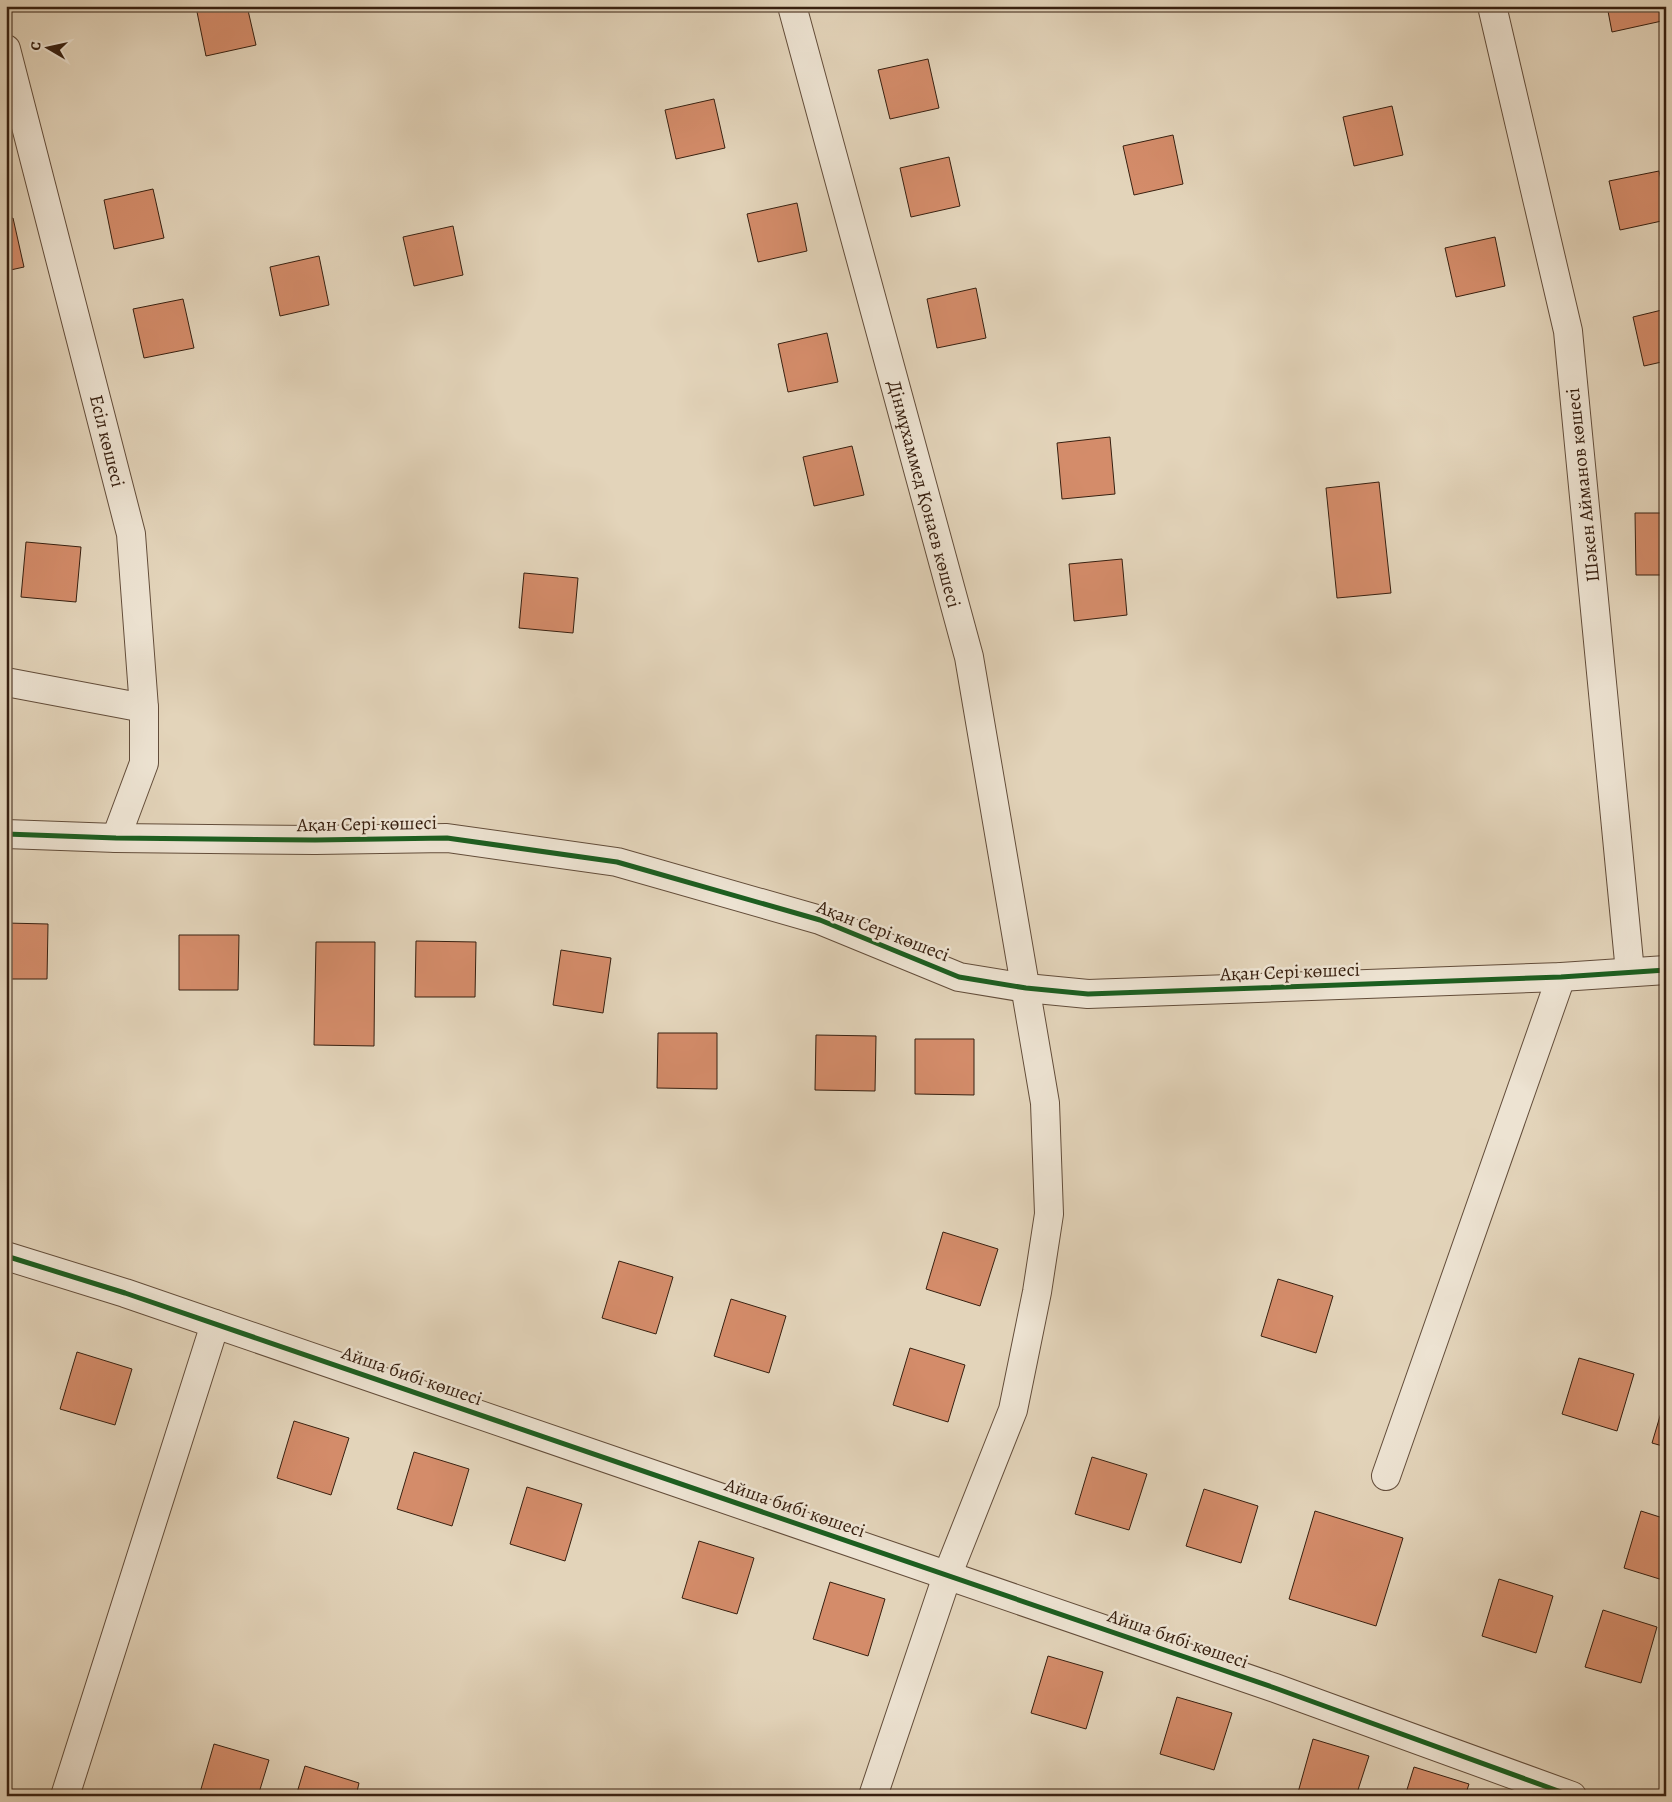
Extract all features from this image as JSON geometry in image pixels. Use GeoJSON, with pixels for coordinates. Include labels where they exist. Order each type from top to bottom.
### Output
{"type":"FeatureCollection","features":[{"type":"Feature","properties":{"kind":"street","name":"Дінмұхаммед Қонаев көшесі"},"geometry":{"type":"LineString","coordinates":[[792,6],[969,658],[1045,1103],[1049,1214],[1037,1292],[1013,1410],[947,1576],[873,1796]]}},
{"type":"Feature","properties":{"kind":"street","name":"Шәкен Айманов көшесі"},"geometry":{"type":"LineString","coordinates":[[1492,6],[1568,331],[1630,972]]}},
{"type":"Feature","properties":{"kind":"street","name":"Есіл көшесі"},"geometry":{"type":"LineString","coordinates":[[6,49],[131,534],[144,708],[144,763],[116,838]]}},
{"type":"Feature","properties":{"kind":"street"},"geometry":{"type":"LineString","coordinates":[[6,682],[144,708]]}},
{"type":"Feature","properties":{"kind":"street","name":"Ақан Сері көшесі"},"geometry":{"type":"LineString","coordinates":[[6,834],[116,838],[314,840],[447,838],[617,862],[820,920],[959,977],[1026,988],[1088,994],[1561,977],[1666,970]]}},
{"type":"Feature","properties":{"kind":"street"},"geometry":{"type":"LineString","coordinates":[[1386,1476],[1561,977]]}},
{"type":"Feature","properties":{"kind":"street","name":"Айша бибі көшесі"},"geometry":{"type":"LineString","coordinates":[[6,1256],[125,1293],[1284,1692],[1572,1796]]}},
{"type":"Feature","properties":{"kind":"street"},"geometry":{"type":"LineString","coordinates":[[65,1796],[215,1324]]}},
{"type":"Feature","properties":{"kind":"building"},"geometry":{"type":"Polygon","coordinates":[[[247,6],[256,45],[206,56],[196,7],[247,6]]]}},
{"type":"Feature","properties":{"kind":"building"},"geometry":{"type":"Polygon","coordinates":[[[1607,6],[1659,6],[1662,21],[1612,32],[1607,6]]]}},
{"type":"Feature","properties":{"kind":"building"},"geometry":{"type":"Polygon","coordinates":[[[928,59],[939,108],[890,119],[878,70],[928,59]]]}},
{"type":"Feature","properties":{"kind":"building"},"geometry":{"type":"Polygon","coordinates":[[[714,99],[725,148],[676,159],[665,110],[714,99]]]}},
{"type":"Feature","properties":{"kind":"building"},"geometry":{"type":"Polygon","coordinates":[[[1392,106],[1403,155],[1354,166],[1343,117],[1392,106]]]}},
{"type":"Feature","properties":{"kind":"building"},"geometry":{"type":"Polygon","coordinates":[[[1173,135],[1183,184],[1134,195],[1123,146],[1173,135]]]}},
{"type":"Feature","properties":{"kind":"building"},"geometry":{"type":"Polygon","coordinates":[[[949,157],[960,206],[911,217],[900,168],[949,157]]]}},
{"type":"Feature","properties":{"kind":"building"},"geometry":{"type":"Polygon","coordinates":[[[1659,171],[1666,203],[1666,220],[1620,230],[1609,181],[1659,171]]]}},
{"type":"Feature","properties":{"kind":"building"},"geometry":{"type":"Polygon","coordinates":[[[153,189],[164,238],[114,249],[104,200],[153,189]]]}},
{"type":"Feature","properties":{"kind":"building"},"geometry":{"type":"Polygon","coordinates":[[[797,203],[807,251],[758,262],[747,214],[797,203]]]}},
{"type":"Feature","properties":{"kind":"building"},"geometry":{"type":"Polygon","coordinates":[[[13,218],[24,267],[6,271],[6,220],[13,218]]]}},
{"type":"Feature","properties":{"kind":"building"},"geometry":{"type":"Polygon","coordinates":[[[453,226],[463,275],[414,286],[403,237],[453,226]]]}},
{"type":"Feature","properties":{"kind":"building"},"geometry":{"type":"Polygon","coordinates":[[[1495,237],[1505,286],[1456,297],[1445,248],[1495,237]]]}},
{"type":"Feature","properties":{"kind":"building"},"geometry":{"type":"Polygon","coordinates":[[[319,256],[329,305],[280,316],[270,267],[319,256]]]}},
{"type":"Feature","properties":{"kind":"building"},"geometry":{"type":"Polygon","coordinates":[[[976,288],[986,338],[937,348],[927,299],[976,288]]]}},
{"type":"Feature","properties":{"kind":"building"},"geometry":{"type":"Polygon","coordinates":[[[183,299],[194,348],[144,358],[133,309],[183,299]]]}},
{"type":"Feature","properties":{"kind":"building"},"geometry":{"type":"Polygon","coordinates":[[[1666,309],[1666,361],[1644,366],[1633,317],[1666,309]]]}},
{"type":"Feature","properties":{"kind":"building"},"geometry":{"type":"Polygon","coordinates":[[[827,333],[838,382],[788,392],[778,344],[827,333]]]}},
{"type":"Feature","properties":{"kind":"building"},"geometry":{"type":"Polygon","coordinates":[[[1110,437],[1115,494],[1062,499],[1057,443],[1110,437]]]}},
{"type":"Feature","properties":{"kind":"building"},"geometry":{"type":"Polygon","coordinates":[[[852,446],[864,495],[814,506],[803,457],[852,446]]]}},
{"type":"Feature","properties":{"kind":"building"},"geometry":{"type":"Polygon","coordinates":[[[1379,482],[1391,593],[1337,598],[1326,488],[1379,482]]]}},
{"type":"Feature","properties":{"kind":"building"},"geometry":{"type":"Polygon","coordinates":[[[1635,513],[1666,513],[1666,575],[1636,575],[1635,513]]]}},
{"type":"Feature","properties":{"kind":"building"},"geometry":{"type":"Polygon","coordinates":[[[26,542],[81,547],[76,602],[21,597],[26,542]]]}},
{"type":"Feature","properties":{"kind":"building"},"geometry":{"type":"Polygon","coordinates":[[[1122,559],[1127,615],[1074,621],[1069,564],[1122,559]]]}},
{"type":"Feature","properties":{"kind":"building"},"geometry":{"type":"Polygon","coordinates":[[[524,573],[578,578],[573,633],[519,628],[524,573]]]}},
{"type":"Feature","properties":{"kind":"building"},"geometry":{"type":"Polygon","coordinates":[[[6,923],[48,924],[47,979],[6,979],[6,923]]]}},
{"type":"Feature","properties":{"kind":"building"},"geometry":{"type":"Polygon","coordinates":[[[179,935],[239,935],[238,990],[179,990],[179,935]]]}},
{"type":"Feature","properties":{"kind":"building"},"geometry":{"type":"Polygon","coordinates":[[[416,941],[476,942],[475,997],[415,997],[416,941]]]}},
{"type":"Feature","properties":{"kind":"building"},"geometry":{"type":"Polygon","coordinates":[[[316,942],[375,942],[374,1046],[314,1045],[316,942]]]}},
{"type":"Feature","properties":{"kind":"building"},"geometry":{"type":"Polygon","coordinates":[[[561,950],[611,958],[603,1013],[553,1005],[561,950]]]}},
{"type":"Feature","properties":{"kind":"building"},"geometry":{"type":"Polygon","coordinates":[[[658,1033],[717,1033],[717,1089],[657,1088],[658,1033]]]}},
{"type":"Feature","properties":{"kind":"building"},"geometry":{"type":"Polygon","coordinates":[[[816,1035],[876,1036],[875,1091],[815,1090],[816,1035]]]}},
{"type":"Feature","properties":{"kind":"building"},"geometry":{"type":"Polygon","coordinates":[[[915,1039],[974,1039],[974,1095],[915,1094],[915,1039]]]}},
{"type":"Feature","properties":{"kind":"building"},"geometry":{"type":"Polygon","coordinates":[[[943,1232],[998,1249],[980,1306],[926,1289],[943,1232]]]}},
{"type":"Feature","properties":{"kind":"building"},"geometry":{"type":"Polygon","coordinates":[[[619,1261],[673,1277],[656,1334],[602,1318],[619,1261]]]}},
{"type":"Feature","properties":{"kind":"building"},"geometry":{"type":"Polygon","coordinates":[[[1278,1279],[1333,1296],[1316,1353],[1261,1336],[1278,1279]]]}},
{"type":"Feature","properties":{"kind":"building"},"geometry":{"type":"Polygon","coordinates":[[[731,1299],[786,1316],[769,1373],[714,1356],[731,1299]]]}},
{"type":"Feature","properties":{"kind":"building"},"geometry":{"type":"Polygon","coordinates":[[[910,1348],[965,1365],[948,1422],[893,1405],[910,1348]]]}},
{"type":"Feature","properties":{"kind":"building"},"geometry":{"type":"Polygon","coordinates":[[[77,1352],[132,1369],[115,1425],[60,1409],[77,1352]]]}},
{"type":"Feature","properties":{"kind":"building"},"geometry":{"type":"Polygon","coordinates":[[[1579,1358],[1634,1374],[1617,1431],[1562,1414],[1579,1358]]]}},
{"type":"Feature","properties":{"kind":"building"},"geometry":{"type":"Polygon","coordinates":[[[1666,1396],[1666,1447],[1652,1443],[1666,1396]]]}},
{"type":"Feature","properties":{"kind":"building"},"geometry":{"type":"Polygon","coordinates":[[[294,1421],[349,1438],[331,1495],[277,1478],[294,1421]]]}},
{"type":"Feature","properties":{"kind":"building"},"geometry":{"type":"Polygon","coordinates":[[[414,1452],[469,1469],[452,1526],[397,1509],[414,1452]]]}},
{"type":"Feature","properties":{"kind":"building"},"geometry":{"type":"Polygon","coordinates":[[[1092,1457],[1147,1474],[1129,1530],[1075,1514],[1092,1457]]]}},
{"type":"Feature","properties":{"kind":"building"},"geometry":{"type":"Polygon","coordinates":[[[527,1487],[582,1504],[565,1561],[510,1544],[527,1487]]]}},
{"type":"Feature","properties":{"kind":"building"},"geometry":{"type":"Polygon","coordinates":[[[1204,1489],[1258,1506],[1241,1563],[1186,1546],[1204,1489]]]}},
{"type":"Feature","properties":{"kind":"building"},"geometry":{"type":"Polygon","coordinates":[[[1315,1511],[1403,1538],[1376,1626],[1289,1599],[1315,1511]]]}},
{"type":"Feature","properties":{"kind":"building"},"geometry":{"type":"Polygon","coordinates":[[[1641,1511],[1666,1519],[1666,1581],[1624,1568],[1641,1511]]]}},
{"type":"Feature","properties":{"kind":"building"},"geometry":{"type":"Polygon","coordinates":[[[699,1541],[754,1558],[737,1614],[682,1598],[699,1541]]]}},
{"type":"Feature","properties":{"kind":"building"},"geometry":{"type":"Polygon","coordinates":[[[1499,1579],[1553,1596],[1536,1653],[1482,1636],[1499,1579]]]}},
{"type":"Feature","properties":{"kind":"building"},"geometry":{"type":"Polygon","coordinates":[[[830,1582],[885,1599],[868,1656],[813,1639],[830,1582]]]}},
{"type":"Feature","properties":{"kind":"building"},"geometry":{"type":"Polygon","coordinates":[[[1603,1610],[1657,1627],[1641,1683],[1585,1667],[1603,1610]]]}},
{"type":"Feature","properties":{"kind":"building"},"geometry":{"type":"Polygon","coordinates":[[[1048,1656],[1103,1672],[1086,1729],[1031,1713],[1048,1656]]]}},
{"type":"Feature","properties":{"kind":"building"},"geometry":{"type":"Polygon","coordinates":[[[1177,1697],[1232,1713],[1214,1770],[1160,1754],[1177,1697]]]}},
{"type":"Feature","properties":{"kind":"building"},"geometry":{"type":"Polygon","coordinates":[[[1313,1739],[1369,1756],[1356,1796],[1297,1796],[1313,1739]]]}},
{"type":"Feature","properties":{"kind":"building"},"geometry":{"type":"Polygon","coordinates":[[[214,1744],[269,1760],[258,1796],[199,1796],[214,1744]]]}},
{"type":"Feature","properties":{"kind":"building"},"geometry":{"type":"Polygon","coordinates":[[[305,1766],[359,1783],[356,1796],[296,1796],[305,1766]]]}},
{"type":"Feature","properties":{"kind":"building"},"geometry":{"type":"Polygon","coordinates":[[[1414,1767],[1469,1784],[1465,1796],[1405,1796],[1414,1767]]]}},
{"type":"Feature","properties":{"kind":"cycle path"},"geometry":{"type":"LineString","coordinates":[[6,834],[116,838],[315,840],[447,838],[617,862],[820,920],[959,977],[1026,988],[1088,994],[1561,977],[1666,970]]}},
{"type":"Feature","properties":{"kind":"cycle path"},"geometry":{"type":"LineString","coordinates":[[6,1256],[125,1293],[1275,1688],[1572,1796]]}}]}
